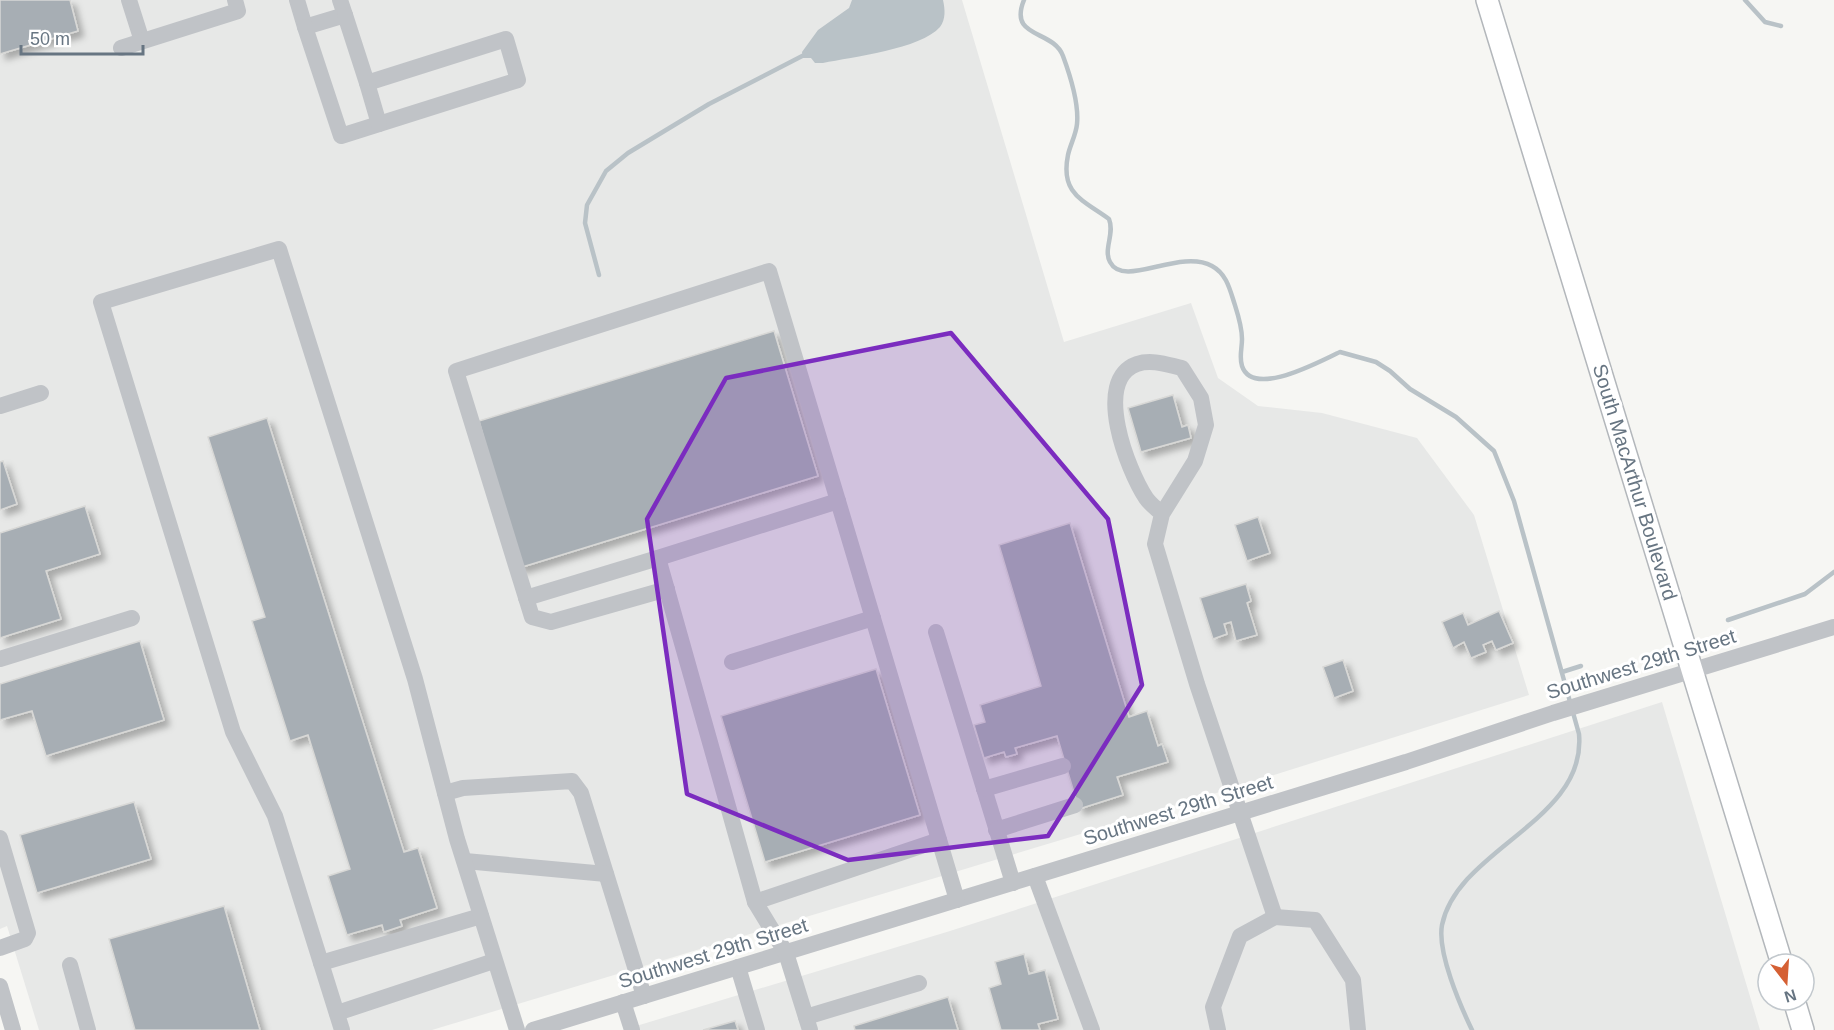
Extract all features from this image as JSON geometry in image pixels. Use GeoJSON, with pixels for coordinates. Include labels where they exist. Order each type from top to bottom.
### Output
{"type":"FeatureCollection","features":[{"type":"Feature","properties":{"kind":"main road","name":"South MacArthur Boulevard"},"geometry":{"type":"LineString","coordinates":[[1487,0],[1778,952]]}},
{"type":"Feature","properties":{"kind":"main road"},"geometry":{"type":"LineString","coordinates":[[1798,1012],[1803,1030]]}},
{"type":"Feature","properties":{"kind":"street"},"geometry":{"type":"LineString","coordinates":[[129,0],[142,41]]}},
{"type":"Feature","properties":{"kind":"street"},"geometry":{"type":"LineString","coordinates":[[121,48],[238,10],[235,0]]}},
{"type":"Feature","properties":{"kind":"street"},"geometry":{"type":"LineString","coordinates":[[297,0],[340,136],[518,80],[506,39],[367,83]]}},
{"type":"Feature","properties":{"kind":"street"},"geometry":{"type":"LineString","coordinates":[[305,27],[342,7],[379,124]]}},
{"type":"Feature","properties":{"kind":"street"},"geometry":{"type":"LineString","coordinates":[[342,1030],[275,816],[233,732],[101,302],[279,249],[415,679],[445,793],[494,961],[517,1030]]}},
{"type":"Feature","properties":{"kind":"street"},"geometry":{"type":"LineString","coordinates":[[667,589],[551,622],[532,617],[456,371],[769,271],[957,900]]}},
{"type":"Feature","properties":{"kind":"street"},"geometry":{"type":"LineString","coordinates":[[1162,514],[1146,499],[1118,428],[1114,401],[1119,378],[1135,364],[1153,362],[1182,368],[1201,398],[1206,425],[1195,461],[1162,514],[1155,544],[1239,813],[1275,917]]}},
{"type":"Feature","properties":{"kind":"street"},"geometry":{"type":"LineString","coordinates":[[0,406],[41,393]]}},
{"type":"Feature","properties":{"kind":"street"},"geometry":{"type":"LineString","coordinates":[[526,598],[838,501]]}},
{"type":"Feature","properties":{"kind":"street"},"geometry":{"type":"LineString","coordinates":[[658,558],[754,902],[786,952],[808,1023],[919,983]]}},
{"type":"Feature","properties":{"kind":"street"},"geometry":{"type":"LineString","coordinates":[[0,659],[132,618]]}},
{"type":"Feature","properties":{"kind":"street"},"geometry":{"type":"LineString","coordinates":[[732,662],[873,618]]}},
{"type":"Feature","properties":{"kind":"street","name":"Southwest 29th Street"},"geometry":{"type":"LineString","coordinates":[[533,1030],[1239,813],[1692,669],[1834,627]]}},
{"type":"Feature","properties":{"kind":"street"},"geometry":{"type":"LineString","coordinates":[[936,632],[1013,883]]}},
{"type":"Feature","properties":{"kind":"street"},"geometry":{"type":"LineString","coordinates":[[984,789],[1063,766]]}},
{"type":"Feature","properties":{"kind":"street"},"geometry":{"type":"LineString","coordinates":[[445,793],[463,788],[572,781],[581,793],[644,996]]}},
{"type":"Feature","properties":{"kind":"street"},"geometry":{"type":"LineString","coordinates":[[996,830],[1075,805]]}},
{"type":"Feature","properties":{"kind":"street"},"geometry":{"type":"LineString","coordinates":[[0,838],[28,933],[25,939],[0,948]]}},
{"type":"Feature","properties":{"kind":"street"},"geometry":{"type":"LineString","coordinates":[[754,902],[939,840]]}},
{"type":"Feature","properties":{"kind":"street"},"geometry":{"type":"LineString","coordinates":[[465,861],[606,874]]}},
{"type":"Feature","properties":{"kind":"street"},"geometry":{"type":"LineString","coordinates":[[1035,876],[1092,1030]]}},
{"type":"Feature","properties":{"kind":"street"},"geometry":{"type":"LineString","coordinates":[[321,963],[481,916]]}},
{"type":"Feature","properties":{"kind":"street"},"geometry":{"type":"LineString","coordinates":[[1218,1030],[1213,1007],[1240,936],[1275,917],[1315,920],[1353,980],[1358,1030]]}},
{"type":"Feature","properties":{"kind":"street"},"geometry":{"type":"LineString","coordinates":[[337,1013],[494,961]]}},
{"type":"Feature","properties":{"kind":"street"},"geometry":{"type":"LineString","coordinates":[[70,965],[88,1030]]}},
{"type":"Feature","properties":{"kind":"street"},"geometry":{"type":"LineString","coordinates":[[738,967],[757,1030]]}},
{"type":"Feature","properties":{"kind":"street"},"geometry":{"type":"LineString","coordinates":[[0,986],[13,1030]]}},
{"type":"Feature","properties":{"kind":"street"},"geometry":{"type":"LineString","coordinates":[[623,1002],[632,1030]]}},
{"type":"Feature","properties":{"kind":"highlighted area"},"geometry":{"type":"Polygon","coordinates":[[[951,333],[1108,519],[1142,685],[1048,836],[848,860],[687,794],[647,519],[726,378],[951,333]]]}},
{"type":"Feature","properties":{"kind":"shaded area"},"geometry":{"type":"Polygon","coordinates":[[[0,0],[962,0],[1064,342],[1191,303],[1218,378],[1258,406],[1322,413],[1417,438],[1474,515],[1529,695],[1210,795],[432,1030],[39,1030],[7,926],[0,929],[0,0]]]}},
{"type":"Feature","properties":{"kind":"shaded area"},"geometry":{"type":"Polygon","coordinates":[[[852,0],[943,0],[944,17],[940,27],[931,35],[902,46],[823,63],[815,63],[811,58],[803,58],[802,52],[818,30],[849,8],[852,0]]]}},
{"type":"Feature","properties":{"kind":"shaded area"},"geometry":{"type":"Polygon","coordinates":[[[1662,702],[1760,1030],[623,1030],[950,931],[1662,702]]]}},
{"type":"Feature","properties":{"kind":"building"},"geometry":{"type":"Polygon","coordinates":[[[0,0],[70,0],[78,31],[0,54],[0,0]]]}},
{"type":"Feature","properties":{"kind":"building"},"geometry":{"type":"Polygon","coordinates":[[[774,331],[818,476],[519,568],[479,421],[774,331]]]}},
{"type":"Feature","properties":{"kind":"building"},"geometry":{"type":"Polygon","coordinates":[[[1173,395],[1182,427],[1188,425],[1191,438],[1141,452],[1128,408],[1173,395]]]}},
{"type":"Feature","properties":{"kind":"building"},"geometry":{"type":"Polygon","coordinates":[[[267,418],[404,852],[418,848],[437,908],[400,920],[402,926],[384,932],[382,925],[347,935],[328,876],[350,869],[308,735],[290,741],[252,621],[265,617],[208,437],[267,418]]]}},
{"type":"Feature","properties":{"kind":"building"},"geometry":{"type":"Polygon","coordinates":[[[3,461],[17,504],[0,510],[0,462],[3,461]]]}},
{"type":"Feature","properties":{"kind":"building"},"geometry":{"type":"Polygon","coordinates":[[[85,506],[100,554],[46,571],[61,619],[0,638],[0,533],[85,506]]]}},
{"type":"Feature","properties":{"kind":"building"},"geometry":{"type":"Polygon","coordinates":[[[1258,517],[1270,553],[1247,561],[1235,525],[1258,517]]]}},
{"type":"Feature","properties":{"kind":"building"},"geometry":{"type":"Polygon","coordinates":[[[1070,523],[1129,717],[1147,711],[1158,746],[1162,744],[1168,762],[1117,777],[1123,795],[1079,809],[1057,736],[1015,748],[1017,754],[1006,757],[1004,752],[984,758],[974,725],[985,722],[980,705],[1041,686],[999,545],[1070,523]]]}},
{"type":"Feature","properties":{"kind":"building"},"geometry":{"type":"Polygon","coordinates":[[[1246,584],[1251,601],[1247,603],[1257,635],[1236,641],[1231,622],[1224,624],[1227,634],[1213,639],[1200,598],[1246,584]]]}},
{"type":"Feature","properties":{"kind":"building"},"geometry":{"type":"Polygon","coordinates":[[[1499,611],[1513,643],[1496,650],[1492,641],[1483,645],[1486,652],[1471,658],[1464,642],[1453,648],[1442,622],[1463,613],[1468,625],[1499,611]]]}},
{"type":"Feature","properties":{"kind":"building"},"geometry":{"type":"Polygon","coordinates":[[[140,641],[164,720],[46,756],[32,711],[0,720],[0,684],[140,641]]]}},
{"type":"Feature","properties":{"kind":"building"},"geometry":{"type":"Polygon","coordinates":[[[1343,660],[1353,691],[1334,698],[1323,667],[1343,660]]]}},
{"type":"Feature","properties":{"kind":"building"},"geometry":{"type":"Polygon","coordinates":[[[876,669],[920,815],[765,862],[721,716],[876,669]]]}},
{"type":"Feature","properties":{"kind":"building"},"geometry":{"type":"Polygon","coordinates":[[[134,802],[151,859],[37,893],[20,835],[134,802]]]}},
{"type":"Feature","properties":{"kind":"building"},"geometry":{"type":"Polygon","coordinates":[[[224,906],[260,1030],[135,1030],[109,939],[224,906]]]}},
{"type":"Feature","properties":{"kind":"building"},"geometry":{"type":"Polygon","coordinates":[[[1024,954],[1029,974],[1045,970],[1058,1019],[1038,1024],[1040,1030],[1001,1030],[989,988],[1001,984],[995,962],[1024,954]]]}},
{"type":"Feature","properties":{"kind":"building"},"geometry":{"type":"Polygon","coordinates":[[[948,997],[958,1030],[855,1030],[854,1026],[948,997]]]}},
{"type":"Feature","properties":{"kind":"building"},"geometry":{"type":"Polygon","coordinates":[[[735,1021],[738,1030],[703,1030],[735,1021]]]}},
{"type":"Feature","properties":{"kind":"waterway"},"geometry":{"type":"LineString","coordinates":[[1024,0],[1021,12],[1022,21],[1027,28],[1058,47],[1066,64],[1077,108],[1076,128],[1066,168],[1067,179],[1082,201],[1109,219],[1111,230],[1108,257],[1117,269],[1140,270],[1184,262],[1199,262],[1212,266],[1223,276],[1228,285],[1241,329],[1241,363],[1249,375],[1259,379],[1273,378],[1304,369],[1340,352],[1376,362],[1410,389],[1456,417],[1494,451],[1514,501],[1579,734],[1576,764],[1563,790],[1543,812],[1471,875],[1453,898],[1442,925],[1441,936],[1446,963],[1472,1030]]}},
{"type":"Feature","properties":{"kind":"waterway"},"geometry":{"type":"LineString","coordinates":[[1745,0],[1765,22],[1781,26]]}},
{"type":"Feature","properties":{"kind":"waterway"},"geometry":{"type":"LineString","coordinates":[[599,275],[585,223],[587,205],[606,171],[628,153],[709,104],[808,53]]}},
{"type":"Feature","properties":{"kind":"waterway"},"geometry":{"type":"LineString","coordinates":[[1728,620],[1805,594],[1834,572]]}},
{"type":"Feature","properties":{"kind":"waterway"},"geometry":{"type":"LineString","coordinates":[[1562,672],[1581,666]]}}]}
